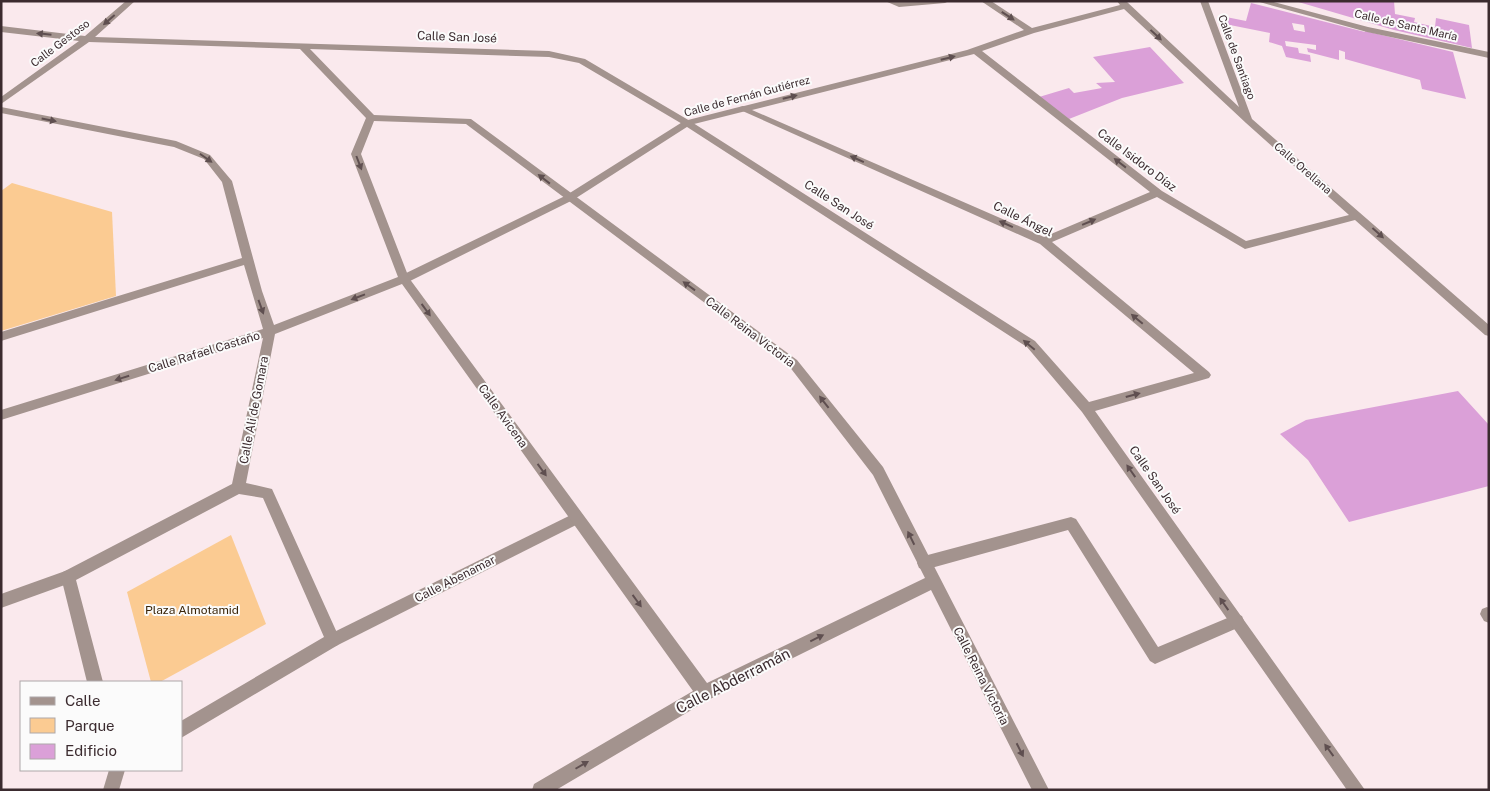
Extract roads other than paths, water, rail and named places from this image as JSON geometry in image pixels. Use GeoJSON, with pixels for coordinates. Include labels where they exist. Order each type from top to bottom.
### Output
{"type":"FeatureCollection","features":[{"type":"Feature","properties":{"kind":"street","name":"Calle Gestoso"},"geometry":{"type":"LineString","coordinates":[[1,101],[87,39],[130,1]]}},
{"type":"Feature","properties":{"kind":"street"},"geometry":{"type":"LineString","coordinates":[[889,1],[899,5],[946,1]]}},
{"type":"Feature","properties":{"kind":"street"},"geometry":{"type":"LineString","coordinates":[[985,1],[1031,31]]}},
{"type":"Feature","properties":{"kind":"street","name":"Calle de Santiago"},"geometry":{"type":"LineString","coordinates":[[1204,1],[1249,121]]}},
{"type":"Feature","properties":{"kind":"street","name":"Calle de Santa María"},"geometry":{"type":"LineString","coordinates":[[1260,1],[1367,29],[1489,55]]}},
{"type":"Feature","properties":{"kind":"street","name":"Calle de Fernán Gutiérrez"},"geometry":{"type":"LineString","coordinates":[[404,279],[569,198],[687,123],[975,50],[1031,31],[1123,4]]}},
{"type":"Feature","properties":{"kind":"street","name":"Calle Orellana"},"geometry":{"type":"LineString","coordinates":[[1123,4],[1249,121],[1489,332]]}},
{"type":"Feature","properties":{"kind":"street","name":"Calle San José"},"geometry":{"type":"LineString","coordinates":[[1,29],[87,39],[549,54],[582,61],[687,123],[1031,344],[1086,408],[1357,790]]}},
{"type":"Feature","properties":{"kind":"street"},"geometry":{"type":"LineString","coordinates":[[302,46],[371,118]]}},
{"type":"Feature","properties":{"kind":"street","name":"Calle Isidoro Díaz"},"geometry":{"type":"LineString","coordinates":[[975,50],[1158,193],[1246,245],[1358,216]]}},
{"type":"Feature","properties":{"kind":"street","name":"Calle Ángel"},"geometry":{"type":"LineString","coordinates":[[743,109],[1044,241],[1205,375],[1086,408]]}},
{"type":"Feature","properties":{"kind":"street"},"geometry":{"type":"LineString","coordinates":[[1,110],[176,144],[208,157],[227,181],[247,260],[270,331]]}},
{"type":"Feature","properties":{"kind":"street","name":"Calle Reina Victoria"},"geometry":{"type":"LineString","coordinates":[[371,118],[468,121],[793,363],[878,470],[933,582],[1041,790]]}},
{"type":"Feature","properties":{"kind":"street","name":"Calle Avicena"},"geometry":{"type":"LineString","coordinates":[[371,118],[356,154],[404,279],[704,693]]}},
{"type":"Feature","properties":{"kind":"street"},"geometry":{"type":"LineString","coordinates":[[1044,241],[1158,193]]}},
{"type":"Feature","properties":{"kind":"street"},"geometry":{"type":"LineString","coordinates":[[1,336],[247,260]]}},
{"type":"Feature","properties":{"kind":"street","name":"Calle Rafael Castaño"},"geometry":{"type":"LineString","coordinates":[[1,415],[270,331],[404,279]]}},
{"type":"Feature","properties":{"kind":"street","name":"Calle Ali de Gomara"},"geometry":{"type":"LineString","coordinates":[[238,488],[270,331]]}},
{"type":"Feature","properties":{"kind":"street"},"geometry":{"type":"LineString","coordinates":[[1,601],[68,577],[238,488],[267,493],[333,640],[182,729]]}},
{"type":"Feature","properties":{"kind":"street","name":"Calle Abenamar"},"geometry":{"type":"LineString","coordinates":[[333,640],[577,518]]}},
{"type":"Feature","properties":{"kind":"street"},"geometry":{"type":"LineString","coordinates":[[924,563],[1071,524],[1155,656],[1236,621]]}},
{"type":"Feature","properties":{"kind":"street"},"geometry":{"type":"LineString","coordinates":[[68,577],[95,681]]}},
{"type":"Feature","properties":{"kind":"street","name":"Calle Abderramán"},"geometry":{"type":"LineString","coordinates":[[540,790],[704,693],[933,582]]}},
{"type":"Feature","properties":{"kind":"street"},"geometry":{"type":"LineString","coordinates":[[111,790],[116,771]]}},
{"type":"Feature","properties":{"kind":"park label","name":"Plaza Almotamid"},"geometry":{"type":"Point","coordinates":[192,610]}}]}
